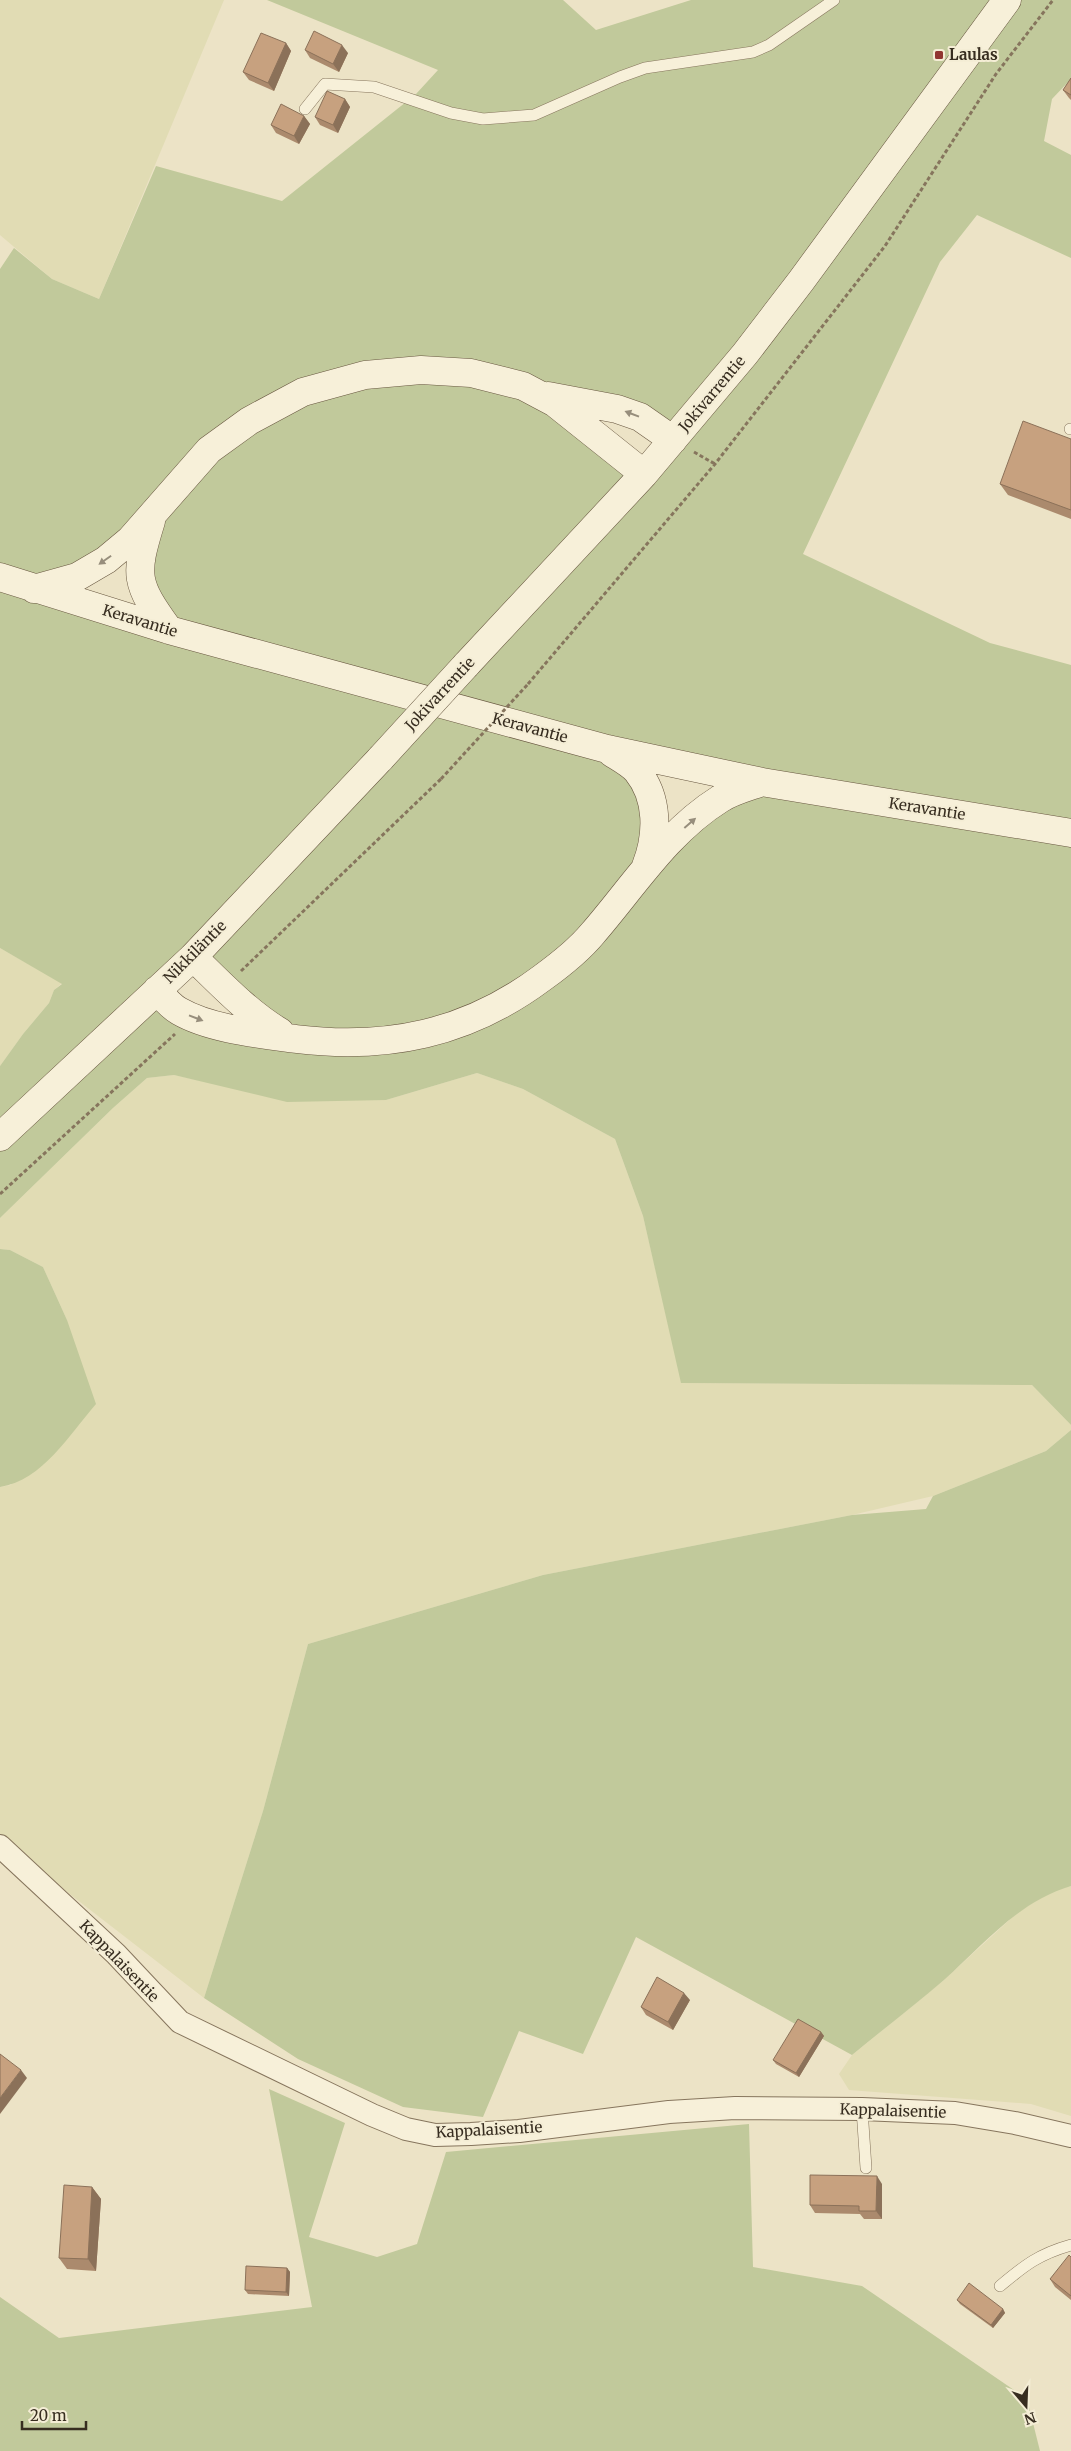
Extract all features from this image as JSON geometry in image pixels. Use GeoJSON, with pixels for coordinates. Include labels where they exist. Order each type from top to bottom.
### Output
{"type":"FeatureCollection","features":[{"type":"Feature","properties":{"kind":"main road","name":"Jokivarrentie"},"geometry":{"type":"LineString","coordinates":[[380,758],[644,474],[745,354],[801,281],[1007,0]]}},
{"type":"Feature","properties":{"kind":"main road"},"geometry":{"type":"LineString","coordinates":[[34,589],[77,577],[106,560],[130,540],[209,450],[249,421],[303,392],[365,375],[420,370],[470,373],[523,386],[542,394],[617,408],[640,417],[673,440]]}},
{"type":"Feature","properties":{"kind":"main road"},"geometry":{"type":"LineString","coordinates":[[542,394],[644,474]]}},
{"type":"Feature","properties":{"kind":"main road"},"geometry":{"type":"LineString","coordinates":[[153,514],[139,561],[142,587],[169,630]]}},
{"type":"Feature","properties":{"kind":"main road","name":"Keravantie"},"geometry":{"type":"LineString","coordinates":[[0,577],[169,630],[606,749],[762,782],[1071,833]]}},
{"type":"Feature","properties":{"kind":"main road"},"geometry":{"type":"LineString","coordinates":[[606,749],[637,770],[652,798],[655,822],[653,848],[644,871]]}},
{"type":"Feature","properties":{"kind":"main road","name":"Nikkiläntie"},"geometry":{"type":"LineString","coordinates":[[0,1137],[193,957],[380,758]]}},
{"type":"Feature","properties":{"kind":"main road"},"geometry":{"type":"LineString","coordinates":[[157,990],[177,1010],[193,1018],[288,1038],[320,1042],[367,1043],[410,1038],[456,1026],[495,1009],[526,990],[560,965],[591,936],[662,848],[720,799],[762,782]]}},
{"type":"Feature","properties":{"kind":"main road"},"geometry":{"type":"LineString","coordinates":[[193,957],[257,1018],[288,1038]]}},
{"type":"Feature","properties":{"kind":"street","name":"Kappalaisentie"},"geometry":{"type":"LineString","coordinates":[[0,1846],[116,1954],[180,2022],[372,2115],[406,2129],[435,2135],[519,2132],[688,2111],[735,2108],[862,2109],[955,2114],[1015,2123],[1071,2136]]}},
{"type":"Feature","properties":{"kind":"lane"},"geometry":{"type":"LineString","coordinates":[[305,109],[326,84],[374,87],[451,113],[483,119],[534,115],[620,77],[646,68],[753,52],[769,45],[834,0]]}},
{"type":"Feature","properties":{"kind":"lane"},"geometry":{"type":"LineString","coordinates":[[862,2109],[866,2168]]}},
{"type":"Feature","properties":{"kind":"lane"},"geometry":{"type":"LineString","coordinates":[[1000,2286],[1027,2263],[1047,2252],[1071,2245]]}},
{"type":"Feature","properties":{"kind":"path"},"geometry":{"type":"LineString","coordinates":[[237,975],[441,779],[528,684],[715,464],[886,246],[996,74],[1053,0]]}},
{"type":"Feature","properties":{"kind":"path"},"geometry":{"type":"LineString","coordinates":[[0,1194],[182,1029]]}},
{"type":"Feature","properties":{"kind":"shaded area"},"geometry":{"type":"Polygon","coordinates":[[[0,0],[224,0],[99,299],[52,279],[0,235],[0,0]]]}},
{"type":"Feature","properties":{"kind":"shaded area"},"geometry":{"type":"Polygon","coordinates":[[[0,948],[62,983],[54,990],[49,1003],[0,1066],[0,948]]]}},
{"type":"Feature","properties":{"kind":"shaded area"},"geometry":{"type":"Polygon","coordinates":[[[477,1073],[523,1089],[615,1139],[643,1216],[682,1383],[1032,1385],[1071,1425],[1071,1430],[1046,1451],[933,1496],[852,1515],[543,1575],[308,1644],[263,1811],[204,1998],[49,1878],[0,1846],[0,1487],[11,1485],[67,1320],[43,1267],[10,1250],[0,1249],[0,1218],[113,1108],[147,1078],[174,1075],[211,1083],[386,1100],[477,1073]]]}},
{"type":"Feature","properties":{"kind":"shaded area"},"geometry":{"type":"Polygon","coordinates":[[[1071,1886],[1071,2116],[1031,2104],[849,2090],[839,2074],[852,2055],[944,1980],[1017,1913],[1051,1891],[1071,1886]]]}},
{"type":"Feature","properties":{"kind":"green space"},"geometry":{"type":"Polygon","coordinates":[[[267,0],[563,0],[596,30],[691,0],[1071,0],[1071,79],[1052,99],[1044,141],[1071,155],[1071,258],[977,215],[940,262],[803,554],[990,643],[1071,665],[1071,1425],[1032,1385],[681,1383],[643,1216],[615,1139],[523,1089],[477,1073],[386,1100],[287,1102],[174,1075],[147,1078],[113,1108],[0,1218],[0,1066],[49,1003],[54,990],[62,984],[0,948],[0,269],[14,248],[52,279],[99,299],[156,166],[282,201],[416,94],[438,70],[267,0]],[[564,399],[644,474],[673,440],[564,399]],[[152,516],[35,589],[168,629],[150,604],[152,516]],[[604,750],[652,798],[653,848],[761,782],[604,750]],[[193,957],[157,990],[286,1039],[193,957]]]}},
{"type":"Feature","properties":{"kind":"green space"},"geometry":{"type":"Polygon","coordinates":[[[0,1249],[10,1250],[43,1267],[67,1320],[96,1404],[65,1442],[42,1466],[15,1483],[0,1487],[0,1249]]]}},
{"type":"Feature","properties":{"kind":"green space"},"geometry":{"type":"Polygon","coordinates":[[[1071,1430],[1071,1886],[1052,1893],[1018,1913],[944,1980],[852,2055],[636,1937],[583,2054],[519,2031],[483,2117],[403,2107],[298,2059],[204,1998],[263,1811],[308,1644],[543,1575],[852,1515],[926,1509],[933,1496],[1046,1451],[1071,1430]]]}},
{"type":"Feature","properties":{"kind":"green space"},"geometry":{"type":"Polygon","coordinates":[[[269,2089],[345,2123],[309,2237],[377,2257],[417,2244],[446,2152],[749,2124],[753,2267],[862,2286],[1027,2399],[1040,2451],[0,2451],[0,2297],[59,2338],[312,2307],[269,2089]]]}},
{"type":"Feature","properties":{"kind":"building"},"geometry":{"type":"Polygon","coordinates":[[[314,31],[342,45],[333,64],[305,50],[314,31]]]}},
{"type":"Feature","properties":{"kind":"building"},"geometry":{"type":"Polygon","coordinates":[[[261,33],[286,43],[268,83],[243,72],[261,33]]]}},
{"type":"Feature","properties":{"kind":"building"},"geometry":{"type":"Polygon","coordinates":[[[1071,78],[1071,95],[1063,90],[1071,78]]]}},
{"type":"Feature","properties":{"kind":"building"},"geometry":{"type":"Polygon","coordinates":[[[327,91],[345,99],[333,125],[315,117],[327,91]]]}},
{"type":"Feature","properties":{"kind":"building"},"geometry":{"type":"Polygon","coordinates":[[[281,104],[304,116],[294,136],[271,125],[281,104]]]}},
{"type":"Feature","properties":{"kind":"building"},"geometry":{"type":"Polygon","coordinates":[[[1023,421],[1071,439],[1071,510],[1000,484],[1023,421]]]}},
{"type":"Feature","properties":{"kind":"building"},"geometry":{"type":"Polygon","coordinates":[[[657,1977],[684,1993],[668,2022],[641,2007],[657,1977]]]}},
{"type":"Feature","properties":{"kind":"building"},"geometry":{"type":"Polygon","coordinates":[[[798,2019],[821,2032],[796,2073],[773,2060],[798,2019]]]}},
{"type":"Feature","properties":{"kind":"building"},"geometry":{"type":"Polygon","coordinates":[[[0,2054],[21,2070],[0,2098],[0,2054]]]}},
{"type":"Feature","properties":{"kind":"building"},"geometry":{"type":"Polygon","coordinates":[[[810,2175],[877,2176],[876,2211],[859,2211],[859,2206],[810,2205],[810,2175]]]}},
{"type":"Feature","properties":{"kind":"building"},"geometry":{"type":"Polygon","coordinates":[[[64,2185],[92,2187],[88,2259],[59,2258],[64,2185]]]}},
{"type":"Feature","properties":{"kind":"building"},"geometry":{"type":"Polygon","coordinates":[[[1069,2255],[1071,2257],[1071,2296],[1050,2279],[1069,2255]]]}},
{"type":"Feature","properties":{"kind":"building"},"geometry":{"type":"Polygon","coordinates":[[[246,2266],[287,2268],[286,2292],[245,2290],[246,2266]]]}},
{"type":"Feature","properties":{"kind":"building"},"geometry":{"type":"Polygon","coordinates":[[[969,2283],[1003,2309],[991,2325],[957,2300],[969,2283]]]}},
{"type":"Feature","properties":{"kind":"place","name":"Laulas"},"geometry":{"type":"Point","coordinates":[939,55]}}]}
